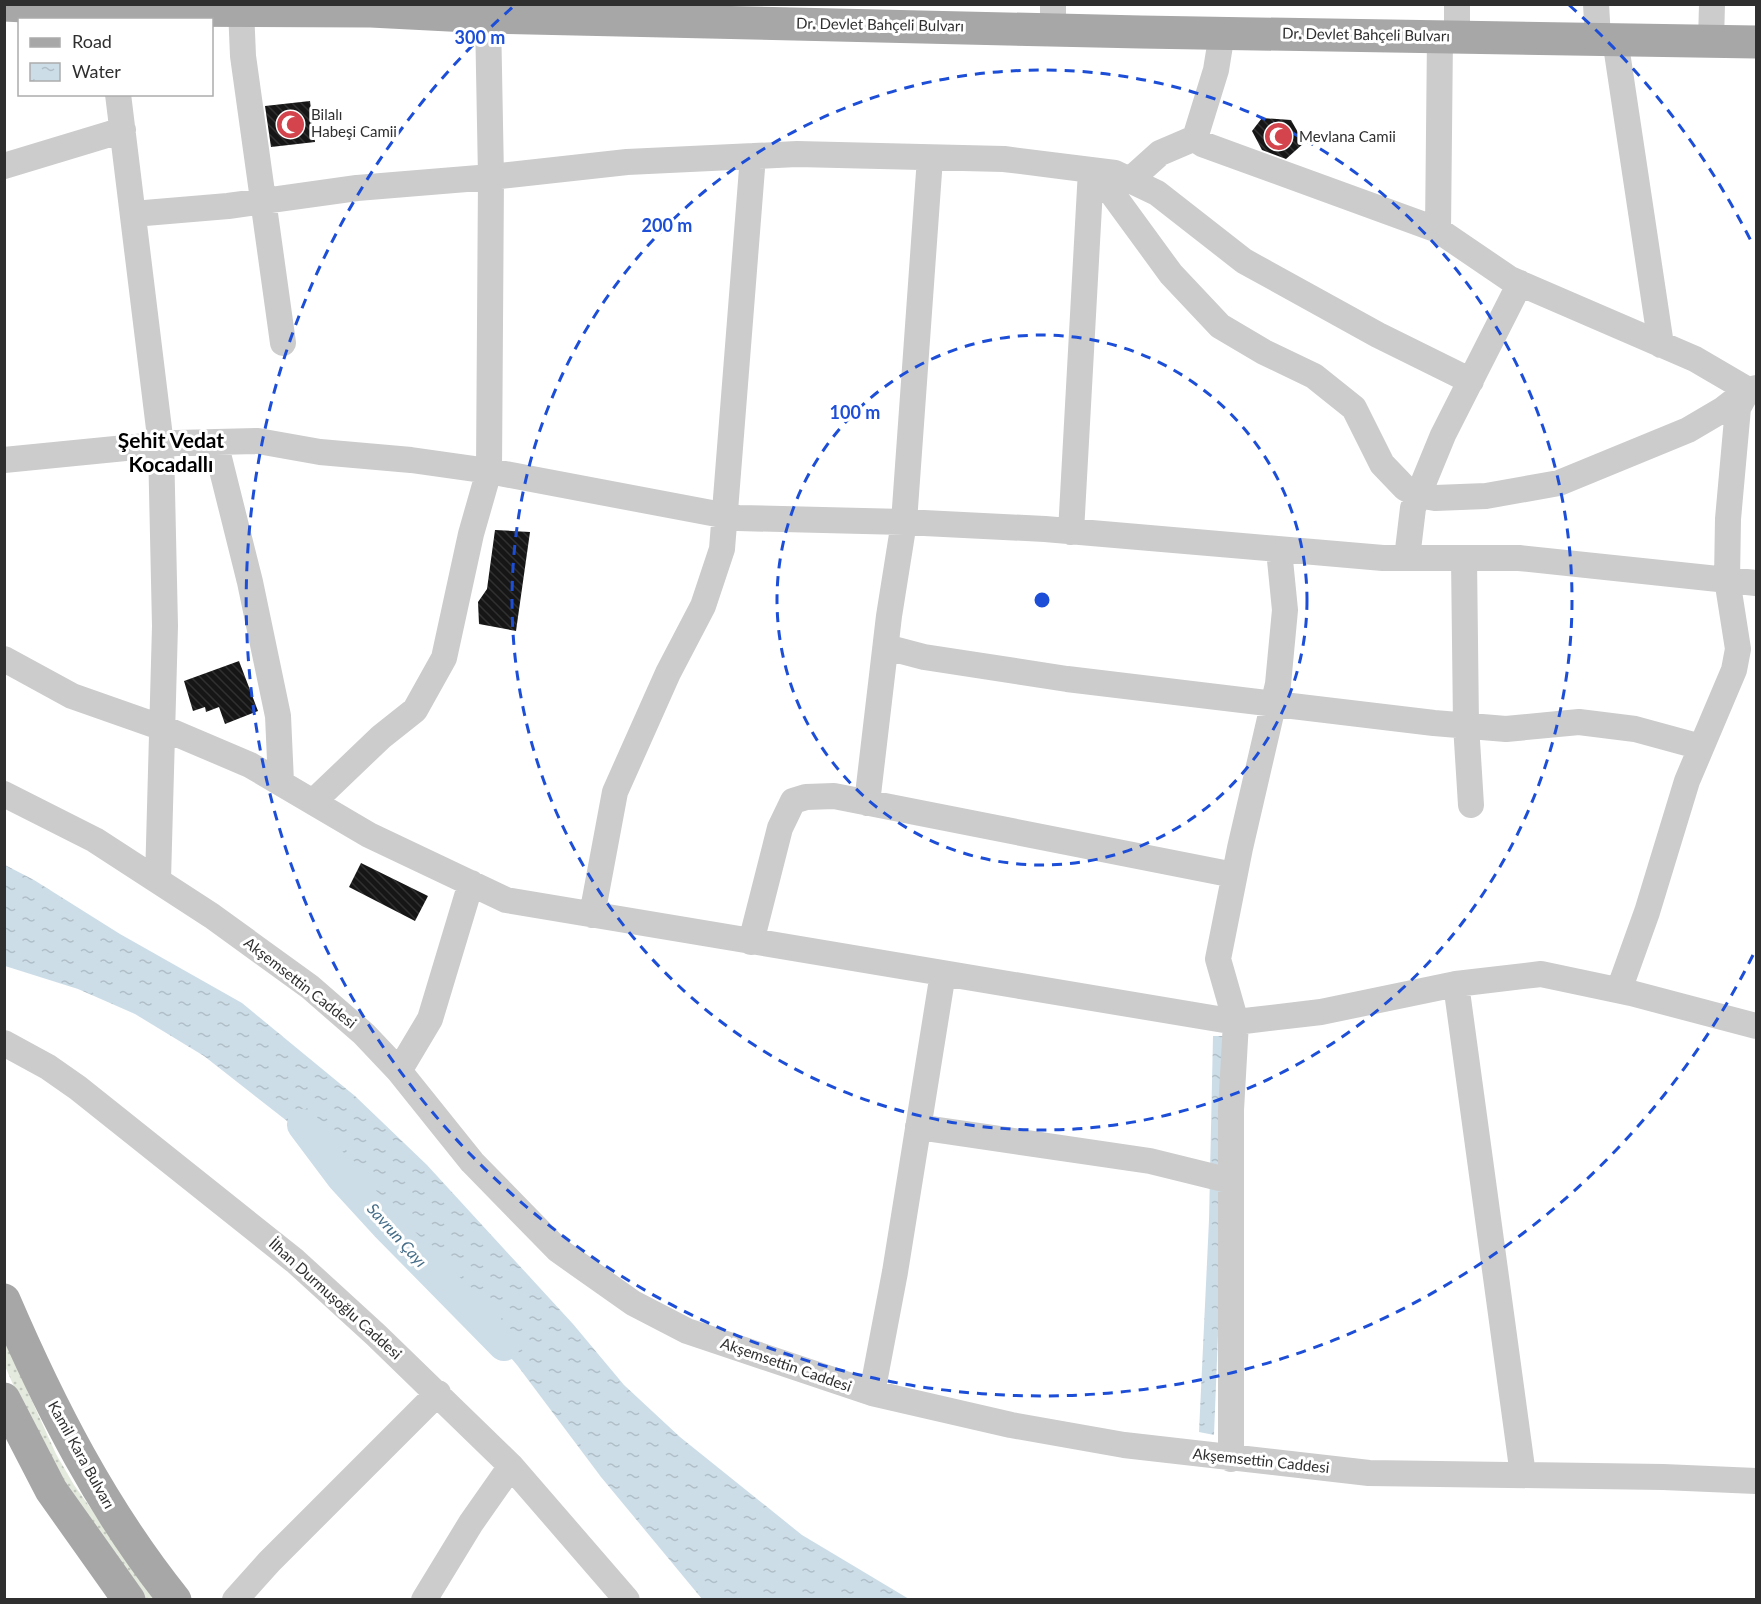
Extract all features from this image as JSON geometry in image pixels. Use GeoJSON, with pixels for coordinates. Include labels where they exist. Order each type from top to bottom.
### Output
{"type":"FeatureCollection","features":[{"type":"Feature","properties":{"kind":"main road","name":"Dr. Devlet Bahçeli Bulvarı"},"geometry":{"type":"LineString","coordinates":[[4,5],[110,15],[241,9],[488,17],[548,11],[1053,17],[1222,33],[1451,25],[1607,38],[1756,42]]}},
{"type":"Feature","properties":{"kind":"main road","name":"Kamil Kara Bulvarı"},"geometry":{"type":"LineString","coordinates":[[4,1300],[28,1356],[82,1464],[111,1511],[175,1599]]}},
{"type":"Feature","properties":{"kind":"main road"},"geometry":{"type":"LineString","coordinates":[[4,1399],[51,1490],[129,1599]]}},
{"type":"Feature","properties":{"kind":"street"},"geometry":{"type":"LineString","coordinates":[[1596,4],[1607,38],[1660,345]]}},
{"type":"Feature","properties":{"kind":"street"},"geometry":{"type":"LineString","coordinates":[[1711,40],[1712,4]]}},
{"type":"Feature","properties":{"kind":"street"},"geometry":{"type":"LineString","coordinates":[[241,9],[243,56],[283,343]]}},
{"type":"Feature","properties":{"kind":"street"},"geometry":{"type":"LineString","coordinates":[[313,802],[381,737],[415,710],[444,658],[471,534],[489,471],[491,177],[488,17]]}},
{"type":"Feature","properties":{"kind":"street"},"geometry":{"type":"LineString","coordinates":[[1438,230],[1451,25]]}},
{"type":"Feature","properties":{"kind":"street"},"geometry":{"type":"LineString","coordinates":[[1130,180],[1160,153],[1195,138],[1216,70],[1222,33]]}},
{"type":"Feature","properties":{"kind":"street"},"geometry":{"type":"LineString","coordinates":[[118,96],[161,444],[165,626],[158,880]]}},
{"type":"Feature","properties":{"kind":"street"},"geometry":{"type":"LineString","coordinates":[[4,166],[123,130]]}},
{"type":"Feature","properties":{"kind":"street"},"geometry":{"type":"LineString","coordinates":[[1195,138],[1202,144],[1438,230],[1520,284],[1695,359],[1752,389]]}},
{"type":"Feature","properties":{"kind":"street"},"geometry":{"type":"LineString","coordinates":[[133,213],[264,201],[357,188],[491,177],[627,162],[797,154],[1004,159],[1115,173],[1130,180],[1157,193],[1244,261],[1378,335],[1471,381]]}},
{"type":"Feature","properties":{"kind":"street"},"geometry":{"type":"LineString","coordinates":[[592,915],[615,792],[668,673],[703,606],[722,549],[753,156]]}},
{"type":"Feature","properties":{"kind":"street"},"geometry":{"type":"LineString","coordinates":[[867,803],[904,522],[930,158]]}},
{"type":"Feature","properties":{"kind":"street"},"geometry":{"type":"LineString","coordinates":[[1091,170],[1114,196],[1171,274],[1220,326],[1264,352],[1314,376],[1354,408],[1383,464],[1405,488],[1418,495],[1435,498],[1486,496],[1559,483],[1688,430],[1752,389]]}},
{"type":"Feature","properties":{"kind":"street"},"geometry":{"type":"LineString","coordinates":[[1071,532],[1091,170]]}},
{"type":"Feature","properties":{"kind":"street"},"geometry":{"type":"LineString","coordinates":[[1407,558],[1413,508],[1418,495],[1443,435],[1520,284]]}},
{"type":"Feature","properties":{"kind":"street"},"geometry":{"type":"LineString","coordinates":[[1619,990],[1647,912],[1687,781],[1734,670],[1738,649],[1727,579],[1728,519],[1738,408],[1752,389]]}},
{"type":"Feature","properties":{"kind":"street"},"geometry":{"type":"LineString","coordinates":[[4,460],[161,444],[258,441],[320,452],[411,460],[489,471],[723,515],[904,522],[1071,532],[1407,558],[1519,558],[1756,583]]}},
{"type":"Feature","properties":{"kind":"street"},"geometry":{"type":"LineString","coordinates":[[215,442],[250,582],[278,716],[280,782]]}},
{"type":"Feature","properties":{"kind":"street"},"geometry":{"type":"LineString","coordinates":[[1231,1459],[1231,1110],[1236,1022],[1218,959],[1234,875],[1274,703],[1285,610],[1279,549]]}},
{"type":"Feature","properties":{"kind":"street"},"geometry":{"type":"LineString","coordinates":[[1464,558],[1466,725],[1471,806]]}},
{"type":"Feature","properties":{"kind":"street"},"geometry":{"type":"LineString","coordinates":[[886,647],[924,657],[1067,679],[1466,725],[1506,729],[1579,722],[1635,729],[1701,747]]}},
{"type":"Feature","properties":{"kind":"street"},"geometry":{"type":"LineString","coordinates":[[4,658],[72,696],[163,728],[250,765],[369,835],[506,900],[1236,1022],[1321,1012],[1456,984],[1541,974],[1619,990],[1756,1026]]}},
{"type":"Feature","properties":{"kind":"street","name":"Akşemsettin Caddesi"},"geometry":{"type":"LineString","coordinates":[[4,794],[95,840],[158,880],[310,987],[364,1034],[399,1071],[472,1162],[520,1214],[558,1250],[594,1278],[633,1303],[687,1330],[872,1394],[1011,1425],[1124,1445],[1369,1473],[1663,1477],[1756,1481]]}},
{"type":"Feature","properties":{"kind":"street"},"geometry":{"type":"LineString","coordinates":[[751,942],[780,828],[793,801],[806,797],[834,796],[1234,875]]}},
{"type":"Feature","properties":{"kind":"street"},"geometry":{"type":"LineString","coordinates":[[399,1071],[430,1019],[471,883]]}},
{"type":"Feature","properties":{"kind":"street"},"geometry":{"type":"LineString","coordinates":[[872,1394],[943,973]]}},
{"type":"Feature","properties":{"kind":"street"},"geometry":{"type":"LineString","coordinates":[[1456,984],[1523,1475]]}},
{"type":"Feature","properties":{"kind":"street","name":"İlhan Durmuşoğlu Caddesi"},"geometry":{"type":"LineString","coordinates":[[4,1043],[48,1067],[78,1088],[174,1167],[295,1261],[438,1393],[511,1466],[627,1599]]}},
{"type":"Feature","properties":{"kind":"street"},"geometry":{"type":"LineString","coordinates":[[918,1126],[1150,1161],[1231,1181]]}},
{"type":"Feature","properties":{"kind":"street"},"geometry":{"type":"LineString","coordinates":[[235,1599],[438,1393]]}},
{"type":"Feature","properties":{"kind":"street"},"geometry":{"type":"LineString","coordinates":[[424,1599],[471,1523],[511,1466]]}},
{"type":"Feature","properties":{"kind":"shaded area"},"geometry":{"type":"Polygon","coordinates":[[[4,1339],[56,1454],[74,1485],[156,1599],[145,1599],[74,1502],[21,1403],[5,1366],[4,1339]]]}},
{"type":"Feature","properties":{"kind":"water"},"geometry":{"type":"Polygon","coordinates":[[[5,865],[242,1003],[355,1096],[427,1165],[573,1324],[624,1385],[680,1437],[802,1535],[909,1599],[702,1599],[601,1477],[517,1365],[414,1245],[352,1179],[287,1121],[204,1056],[135,1014],[78,989],[5,966],[5,865]]]}},
{"type":"Feature","properties":{"kind":"water"},"geometry":{"type":"Polygon","coordinates":[[[1213,1036],[1230,1036],[1214,1435],[1199,1432],[1209,1220],[1213,1036]]]}},
{"type":"Feature","properties":{"kind":"building","name":"Bilalı Habeşi Camii"},"geometry":{"type":"Polygon","coordinates":[[[310,101],[315,142],[271,147],[265,106],[310,101]]]}},
{"type":"Feature","properties":{"kind":"building","name":"Mevlana Camii"},"geometry":{"type":"Polygon","coordinates":[[[1262,118],[1291,120],[1304,143],[1286,159],[1262,150],[1252,131],[1262,118]]]}},
{"type":"Feature","properties":{"kind":"building"},"geometry":{"type":"Polygon","coordinates":[[[495,530],[530,532],[516,631],[479,624],[478,602],[487,589],[495,530]]]}},
{"type":"Feature","properties":{"kind":"building"},"geometry":{"type":"Polygon","coordinates":[[[239,661],[258,711],[225,724],[219,707],[206,712],[205,707],[193,711],[184,681],[239,661]]]}},
{"type":"Feature","properties":{"kind":"building"},"geometry":{"type":"Polygon","coordinates":[[[361,863],[428,896],[415,921],[349,887],[361,863]]]}},
{"type":"Feature","properties":{"kind":"waterway","name":"Savrun Çayı"},"geometry":{"type":"LineString","coordinates":[[303,1125],[342,1177],[504,1345]]}},
{"type":"Feature","properties":{"kind":"place","name":"Bilalı Habeşi Camii"},"geometry":{"type":"Point","coordinates":[290,124]}},
{"type":"Feature","properties":{"kind":"place","name":"Mevlana Camii"},"geometry":{"type":"Point","coordinates":[1278,137]}},
{"type":"Feature","properties":{"kind":"district","name":"Şehit Vedat Kocadallı"},"geometry":{"type":"Point","coordinates":[171,453]}}]}
